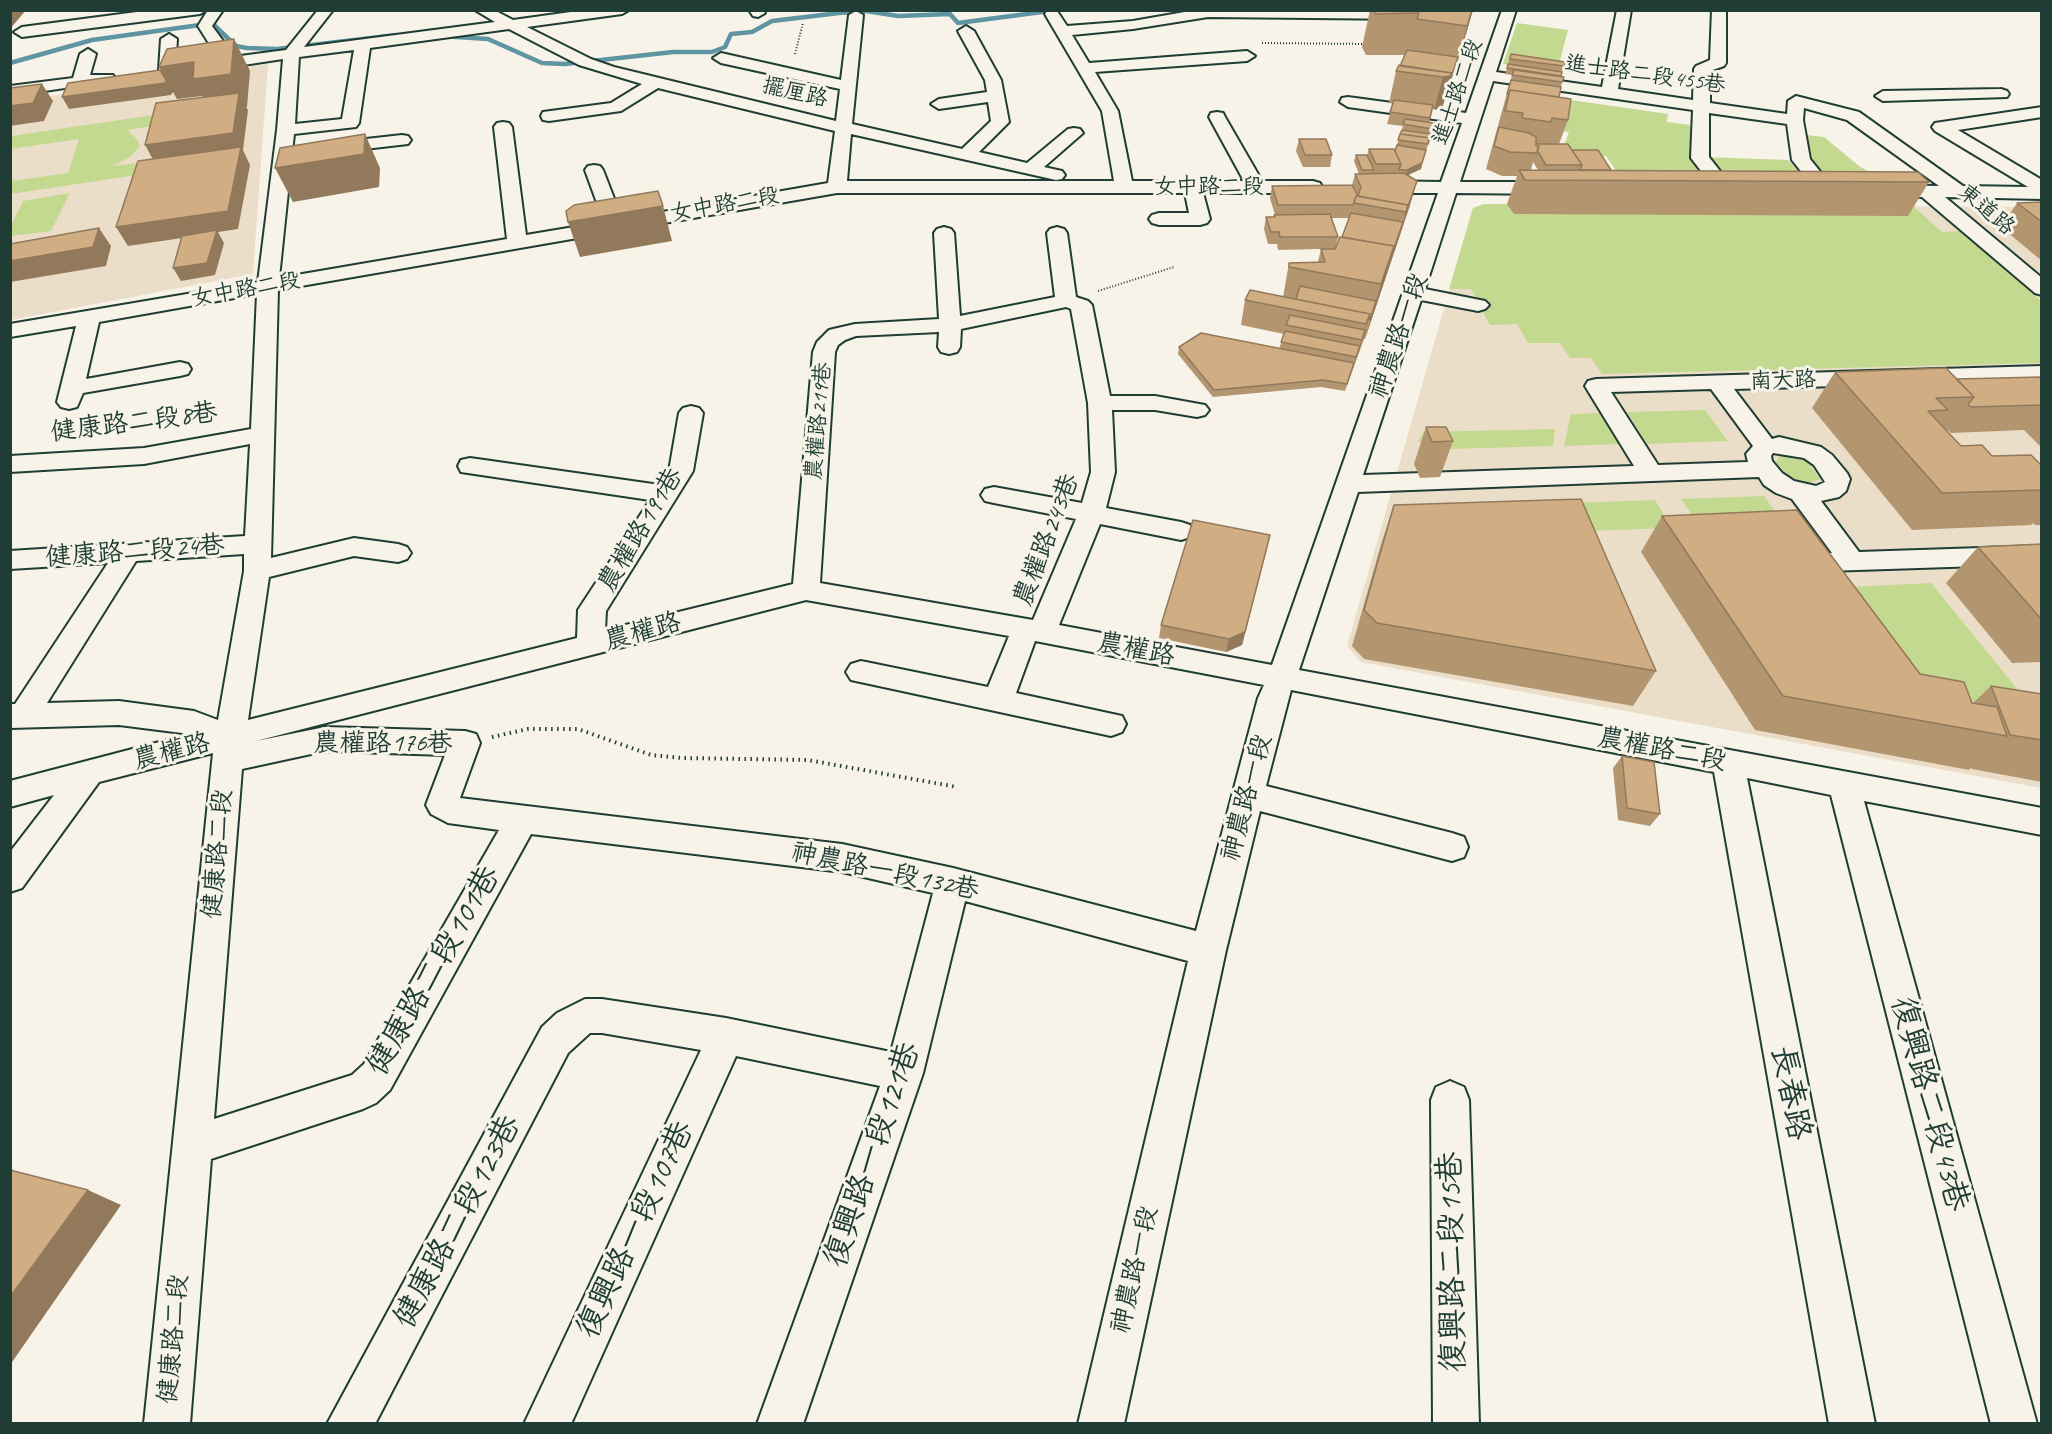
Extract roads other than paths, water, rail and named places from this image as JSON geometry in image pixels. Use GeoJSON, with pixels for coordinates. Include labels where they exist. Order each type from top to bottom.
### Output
{"type":"FeatureCollection","features":[{"type":"Feature","properties":{"kind":"street"},"geometry":{"type":"LineString","coordinates":[[22,32],[124,14],[200,10]]}},
{"type":"Feature","properties":{"kind":"street"},"geometry":{"type":"LineString","coordinates":[[216,10],[205,26],[218,45],[218,64]]}},
{"type":"Feature","properties":{"kind":"street"},"geometry":{"type":"LineString","coordinates":[[291,54],[326,10]]}},
{"type":"Feature","properties":{"kind":"street","name":"擺厘路"},"geometry":{"type":"LineString","coordinates":[[482,10],[585,62],[608,70],[843,128],[1117,187]]}},
{"type":"Feature","properties":{"kind":"street"},"geometry":{"type":"LineString","coordinates":[[169,39],[162,71],[622,10]]}},
{"type":"Feature","properties":{"kind":"street"},"geometry":{"type":"LineString","coordinates":[[1064,32],[1134,25],[1208,13],[1423,15],[1448,10]]}},
{"type":"Feature","properties":{"kind":"street","name":"進士路二段"},"geometry":{"type":"LineString","coordinates":[[1448,187],[1509,10]]}},
{"type":"Feature","properties":{"kind":"street"},"geometry":{"type":"LineString","coordinates":[[1609,92],[1624,10]]}},
{"type":"Feature","properties":{"kind":"street"},"geometry":{"type":"LineString","coordinates":[[1719,10],[1718,63],[1702,69],[1700,158],[1725,189]]}},
{"type":"Feature","properties":{"kind":"street"},"geometry":{"type":"LineString","coordinates":[[1052,14],[1110,111],[1117,187]]}},
{"type":"Feature","properties":{"kind":"street"},"geometry":{"type":"LineString","coordinates":[[837,187],[856,15]]}},
{"type":"Feature","properties":{"kind":"street"},"geometry":{"type":"LineString","coordinates":[[966,31],[993,80],[1000,122],[967,154]]}},
{"type":"Feature","properties":{"kind":"street"},"geometry":{"type":"LineString","coordinates":[[286,130],[350,123],[363,45]]}},
{"type":"Feature","properties":{"kind":"street"},"geometry":{"type":"LineString","coordinates":[[1083,68],[1250,49]]}},
{"type":"Feature","properties":{"kind":"street"},"geometry":{"type":"LineString","coordinates":[[80,82],[88,54]]}},
{"type":"Feature","properties":{"kind":"street","name":"健康路二段"},"geometry":{"type":"LineString","coordinates":[[167,1424],[228,749],[258,557],[268,286],[286,130],[291,54]]}},
{"type":"Feature","properties":{"kind":"street"},"geometry":{"type":"LineString","coordinates":[[721,58],[848,86]]}},
{"type":"Feature","properties":{"kind":"street","name":"進士路二段455巷"},"geometry":{"type":"LineString","coordinates":[[1487,75],[1701,106],[1795,111],[1818,105],[1853,116],[1959,192]]}},
{"type":"Feature","properties":{"kind":"street"},"geometry":{"type":"LineString","coordinates":[[10,91],[124,76]]}},
{"type":"Feature","properties":{"kind":"street"},"geometry":{"type":"LineString","coordinates":[[549,116],[619,112],[656,82]]}},
{"type":"Feature","properties":{"kind":"street"},"geometry":{"type":"LineString","coordinates":[[1798,83],[1795,111],[1800,160],[1826,190]]}},
{"type":"Feature","properties":{"kind":"street"},"geometry":{"type":"LineString","coordinates":[[1883,96],[2001,94]]}},
{"type":"Feature","properties":{"kind":"street"},"geometry":{"type":"LineString","coordinates":[[1921,95],[1962,123]]}},
{"type":"Feature","properties":{"kind":"street"},"geometry":{"type":"LineString","coordinates":[[939,104],[995,96]]}},
{"type":"Feature","properties":{"kind":"street"},"geometry":{"type":"LineString","coordinates":[[1348,102],[1472,119]]}},
{"type":"Feature","properties":{"kind":"street"},"geometry":{"type":"LineString","coordinates":[[2042,111],[1941,127],[2042,188]]}},
{"type":"Feature","properties":{"kind":"street"},"geometry":{"type":"LineString","coordinates":[[1217,117],[1256,187]]}},
{"type":"Feature","properties":{"kind":"street"},"geometry":{"type":"LineString","coordinates":[[503,127],[517,242]]}},
{"type":"Feature","properties":{"kind":"street"},"geometry":{"type":"LineString","coordinates":[[1031,169],[1074,133]]}},
{"type":"Feature","properties":{"kind":"street"},"geometry":{"type":"LineString","coordinates":[[283,153],[402,140]]}},
{"type":"Feature","properties":{"kind":"street"},"geometry":{"type":"LineString","coordinates":[[594,170],[614,224]]}},
{"type":"Feature","properties":{"kind":"street","name":"女中路二段"},"geometry":{"type":"LineString","coordinates":[[10,331],[614,224],[837,187],[1326,187]]}},
{"type":"Feature","properties":{"kind":"street"},"geometry":{"type":"LineString","coordinates":[[1159,219],[1200,219],[1192,187]]}},
{"type":"Feature","properties":{"kind":"street"},"geometry":{"type":"LineString","coordinates":[[1360,187],[1571,188]]}},
{"type":"Feature","properties":{"kind":"street","name":"神農路一段"},"geometry":{"type":"LineString","coordinates":[[1101,1424],[1208,950],[1273,698],[1349,484],[1448,187]]}},
{"type":"Feature","properties":{"kind":"street"},"geometry":{"type":"LineString","coordinates":[[1701,189],[1748,189]]}},
{"type":"Feature","properties":{"kind":"street"},"geometry":{"type":"LineString","coordinates":[[1804,190],[2042,193]]}},
{"type":"Feature","properties":{"kind":"street","name":"東道路"},"geometry":{"type":"LineString","coordinates":[[1927,192],[2042,289]]}},
{"type":"Feature","properties":{"kind":"street"},"geometry":{"type":"LineString","coordinates":[[944,233],[949,336],[1066,301],[1057,233]]}},
{"type":"Feature","properties":{"kind":"street"},"geometry":{"type":"LineString","coordinates":[[1414,293],[1478,305]]}},
{"type":"Feature","properties":{"kind":"street","name":"農權路243巷"},"geometry":{"type":"LineString","coordinates":[[998,700],[1091,515],[1103,472],[1100,403],[1082,306],[1066,301]]}},
{"type":"Feature","properties":{"kind":"street"},"geometry":{"type":"LineString","coordinates":[[89,317],[70,395],[180,369]]}},
{"type":"Feature","properties":{"kind":"street","name":"農權路219巷"},"geometry":{"type":"LineString","coordinates":[[806,590],[824,352],[828,342],[837,335],[855,330],[949,336]]}},
{"type":"Feature","properties":{"kind":"street","name":"南大路"},"geometry":{"type":"LineString","coordinates":[[1652,473],[1596,386],[2042,373]]}},
{"type":"Feature","properties":{"kind":"street"},"geometry":{"type":"LineString","coordinates":[[1349,484],[1652,473],[1765,458],[1796,447],[1812,452],[1823,460],[1838,479],[1837,485],[1830,491],[1816,494],[1785,487],[1773,479],[1765,458],[1718,382]]}},
{"type":"Feature","properties":{"kind":"street"},"geometry":{"type":"LineString","coordinates":[[1100,403],[1155,403],[1197,410]]}},
{"type":"Feature","properties":{"kind":"street","name":"農權路191巷"},"geometry":{"type":"LineString","coordinates":[[591,646],[592,610],[681,471],[692,413]]}},
{"type":"Feature","properties":{"kind":"street","name":"健康路二段8巷"},"geometry":{"type":"LineString","coordinates":[[10,464],[144,456],[264,434]]}},
{"type":"Feature","properties":{"kind":"street"},"geometry":{"type":"LineString","coordinates":[[470,466],[667,494]]}},
{"type":"Feature","properties":{"kind":"street"},"geometry":{"type":"LineString","coordinates":[[1800,492],[1852,561]]}},
{"type":"Feature","properties":{"kind":"street"},"geometry":{"type":"LineString","coordinates":[[994,495],[1181,531]]}},
{"type":"Feature","properties":{"kind":"street","name":"健康路二段24巷"},"geometry":{"type":"LineString","coordinates":[[10,560],[128,553],[258,557],[354,547],[398,553]]}},
{"type":"Feature","properties":{"kind":"street"},"geometry":{"type":"LineString","coordinates":[[17,716],[128,553]]}},
{"type":"Feature","properties":{"kind":"street"},"geometry":{"type":"LineString","coordinates":[[1815,590],[1796,563],[1852,561],[2031,563]]}},
{"type":"Feature","properties":{"kind":"street","name":"農權路"},"geometry":{"type":"LineString","coordinates":[[10,794],[89,772],[228,749],[591,646],[806,590],[1282,678]]}},
{"type":"Feature","properties":{"kind":"street"},"geometry":{"type":"LineString","coordinates":[[861,672],[1111,724]]}},
{"type":"Feature","properties":{"kind":"street","name":"農權路二段"},"geometry":{"type":"LineString","coordinates":[[1282,678],[2042,822]]}},
{"type":"Feature","properties":{"kind":"street"},"geometry":{"type":"LineString","coordinates":[[17,716],[119,713],[194,723],[228,749]]}},
{"type":"Feature","properties":{"kind":"street","name":"農權路176巷"},"geometry":{"type":"LineString","coordinates":[[228,749],[325,739],[465,743],[442,805],[448,810],[522,819]]}},
{"type":"Feature","properties":{"kind":"street","name":"長春路"},"geometry":{"type":"LineString","coordinates":[[1728,763],[1852,1424]]}},
{"type":"Feature","properties":{"kind":"street"},"geometry":{"type":"LineString","coordinates":[[10,878],[89,772]]}},
{"type":"Feature","properties":{"kind":"street","name":"復興路二段43巷"},"geometry":{"type":"LineString","coordinates":[[1844,785],[2014,1424]]}},
{"type":"Feature","properties":{"kind":"street"},"geometry":{"type":"LineString","coordinates":[[1248,795],[1452,847]]}},
{"type":"Feature","properties":{"kind":"street","name":"神農路一段132巷"},"geometry":{"type":"LineString","coordinates":[[522,819],[842,858],[953,883],[1208,950]]}},
{"type":"Feature","properties":{"kind":"street","name":"健康路二段101巷"},"geometry":{"type":"LineString","coordinates":[[191,1146],[363,1089],[377,1077],[522,819]]}},
{"type":"Feature","properties":{"kind":"street","name":"復興路一段121巷"},"geometry":{"type":"LineString","coordinates":[[780,1424],[904,1073],[953,883]]}},
{"type":"Feature","properties":{"kind":"street","name":"健康路二段123巷"},"geometry":{"type":"LineString","coordinates":[[350,1424],[555,1040],[570,1024],[585,1016],[602,1016],[726,1036]]}},
{"type":"Feature","properties":{"kind":"street"},"geometry":{"type":"LineString","coordinates":[[726,1036],[904,1073]]}},
{"type":"Feature","properties":{"kind":"street","name":"復興路一段107巷"},"geometry":{"type":"LineString","coordinates":[[547,1424],[726,1036]]}},
{"type":"Feature","properties":{"kind":"street","name":"復興路二段15巷"},"geometry":{"type":"LineString","coordinates":[[1450,1100],[1456,1424]]}},
{"type":"Feature","properties":{"kind":"waterway"},"geometry":{"type":"LineString","coordinates":[[441,36],[488,39],[542,63],[565,64],[673,52],[712,52],[725,47],[731,34],[752,32],[772,21],[839,13],[866,11],[898,16],[950,14],[958,23],[1057,10]]}},
{"type":"Feature","properties":{"kind":"waterway"},"geometry":{"type":"LineString","coordinates":[[10,63],[92,40],[207,24],[214,25],[236,46],[247,48],[277,49],[397,35]]}}]}
